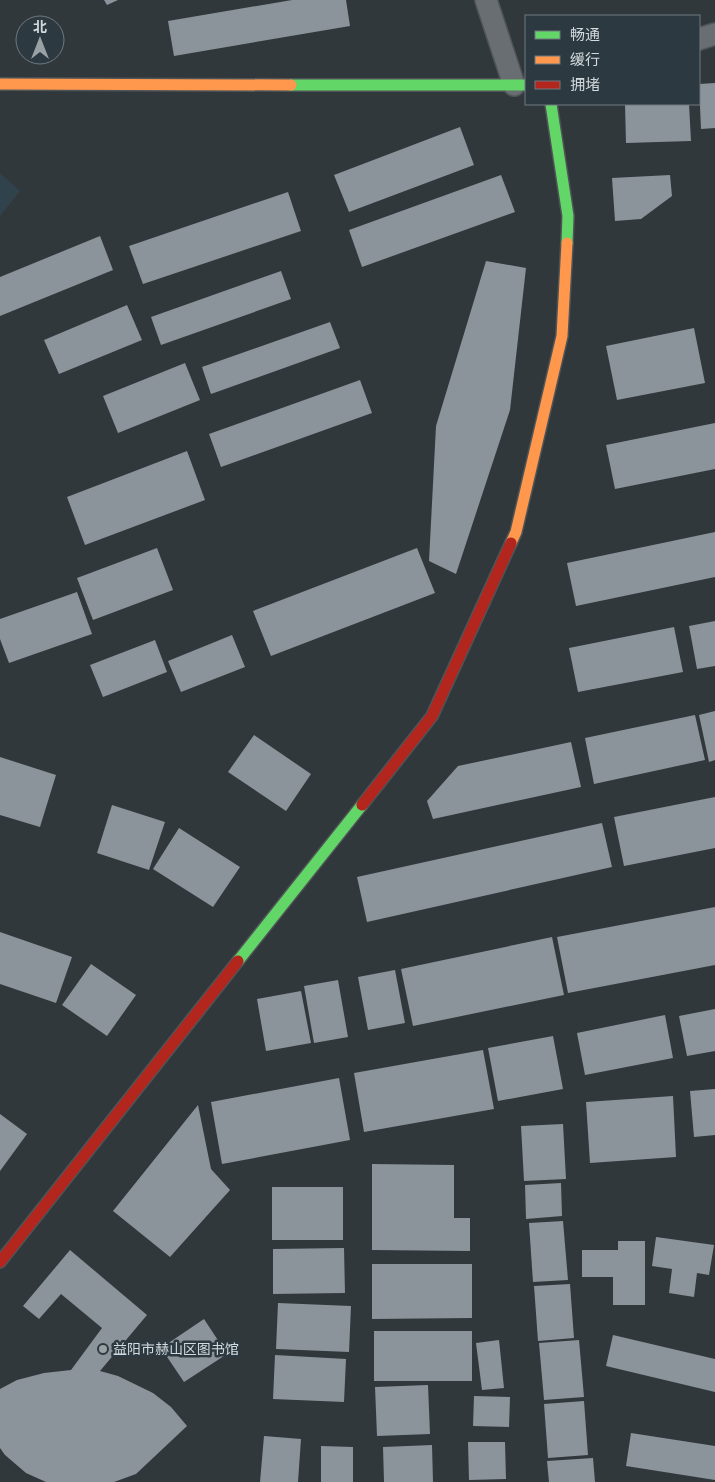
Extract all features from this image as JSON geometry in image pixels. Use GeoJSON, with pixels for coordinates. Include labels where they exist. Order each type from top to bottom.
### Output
{"type":"FeatureCollection","features":[{"type":"Feature","properties":{"kind":"street"},"geometry":{"type":"LineString","coordinates":[[0,84],[520,85],[486,0]]}},
{"type":"Feature","properties":{"kind":"street"},"geometry":{"type":"LineString","coordinates":[[700,39],[715,34]]}},
{"type":"Feature","properties":{"kind":"street"},"geometry":{"type":"LineString","coordinates":[[0,1262],[432,716],[516,532],[562,336],[568,216],[551,105]]}},
{"type":"Feature","properties":{"kind":"shaded area"},"geometry":{"type":"Polygon","coordinates":[[[0,173],[20,191],[0,216],[0,173]]]}},
{"type":"Feature","properties":{"kind":"building"},"geometry":{"type":"Polygon","coordinates":[[[104,0],[118,0],[107,5],[104,0]]]}},
{"type":"Feature","properties":{"kind":"building"},"geometry":{"type":"Polygon","coordinates":[[[292,0],[346,0],[350,26],[174,56],[168,21],[292,0]]]}},
{"type":"Feature","properties":{"kind":"building"},"geometry":{"type":"Polygon","coordinates":[[[715,83],[715,128],[701,129],[700,84],[715,83]]]}},
{"type":"Feature","properties":{"kind":"building"},"geometry":{"type":"Polygon","coordinates":[[[625,105],[689,105],[691,141],[626,143],[625,105]]]}},
{"type":"Feature","properties":{"kind":"building"},"geometry":{"type":"Polygon","coordinates":[[[460,127],[474,165],[349,212],[334,175],[460,127]]]}},
{"type":"Feature","properties":{"kind":"building"},"geometry":{"type":"Polygon","coordinates":[[[501,175],[515,212],[362,267],[349,230],[501,175]]]}},
{"type":"Feature","properties":{"kind":"building"},"geometry":{"type":"Polygon","coordinates":[[[670,175],[672,196],[641,219],[615,221],[612,178],[670,175]]]}},
{"type":"Feature","properties":{"kind":"building"},"geometry":{"type":"Polygon","coordinates":[[[288,192],[301,231],[143,284],[129,246],[288,192]]]}},
{"type":"Feature","properties":{"kind":"building"},"geometry":{"type":"Polygon","coordinates":[[[100,236],[113,270],[0,316],[0,277],[100,236]]]}},
{"type":"Feature","properties":{"kind":"building"},"geometry":{"type":"Polygon","coordinates":[[[486,261],[526,268],[510,410],[456,574],[429,561],[436,426],[486,261]]]}},
{"type":"Feature","properties":{"kind":"building"},"geometry":{"type":"Polygon","coordinates":[[[281,271],[291,299],[161,345],[151,317],[281,271]]]}},
{"type":"Feature","properties":{"kind":"building"},"geometry":{"type":"Polygon","coordinates":[[[127,305],[142,340],[59,374],[44,340],[127,305]]]}},
{"type":"Feature","properties":{"kind":"building"},"geometry":{"type":"Polygon","coordinates":[[[330,322],[340,348],[211,394],[202,367],[330,322]]]}},
{"type":"Feature","properties":{"kind":"building"},"geometry":{"type":"Polygon","coordinates":[[[694,328],[705,383],[617,400],[606,346],[694,328]]]}},
{"type":"Feature","properties":{"kind":"building"},"geometry":{"type":"Polygon","coordinates":[[[185,363],[200,400],[118,433],[103,396],[185,363]]]}},
{"type":"Feature","properties":{"kind":"building"},"geometry":{"type":"Polygon","coordinates":[[[360,380],[372,413],[221,467],[209,434],[360,380]]]}},
{"type":"Feature","properties":{"kind":"building"},"geometry":{"type":"Polygon","coordinates":[[[715,423],[715,469],[615,489],[606,445],[715,423]]]}},
{"type":"Feature","properties":{"kind":"building"},"geometry":{"type":"Polygon","coordinates":[[[187,451],[205,500],[85,545],[67,497],[187,451]]]}},
{"type":"Feature","properties":{"kind":"building"},"geometry":{"type":"Polygon","coordinates":[[[715,532],[715,577],[576,606],[567,563],[715,532]]]}},
{"type":"Feature","properties":{"kind":"building"},"geometry":{"type":"Polygon","coordinates":[[[157,548],[173,590],[93,620],[77,578],[157,548]]]}},
{"type":"Feature","properties":{"kind":"building"},"geometry":{"type":"Polygon","coordinates":[[[417,548],[435,593],[271,656],[253,611],[417,548]]]}},
{"type":"Feature","properties":{"kind":"building"},"geometry":{"type":"Polygon","coordinates":[[[77,592],[92,634],[9,663],[0,639],[0,619],[77,592]]]}},
{"type":"Feature","properties":{"kind":"building"},"geometry":{"type":"Polygon","coordinates":[[[715,621],[715,666],[697,669],[689,626],[715,621]]]}},
{"type":"Feature","properties":{"kind":"building"},"geometry":{"type":"Polygon","coordinates":[[[674,627],[683,672],[578,692],[569,648],[674,627]]]}},
{"type":"Feature","properties":{"kind":"building"},"geometry":{"type":"Polygon","coordinates":[[[232,635],[245,667],[181,692],[168,661],[232,635]]]}},
{"type":"Feature","properties":{"kind":"building"},"geometry":{"type":"Polygon","coordinates":[[[155,640],[167,672],[103,697],[90,665],[155,640]]]}},
{"type":"Feature","properties":{"kind":"building"},"geometry":{"type":"Polygon","coordinates":[[[715,711],[715,760],[709,762],[699,715],[715,711]]]}},
{"type":"Feature","properties":{"kind":"building"},"geometry":{"type":"Polygon","coordinates":[[[695,715],[705,760],[594,784],[585,738],[695,715]]]}},
{"type":"Feature","properties":{"kind":"building"},"geometry":{"type":"Polygon","coordinates":[[[254,735],[311,774],[286,811],[228,772],[254,735]]]}},
{"type":"Feature","properties":{"kind":"building"},"geometry":{"type":"Polygon","coordinates":[[[571,742],[581,787],[433,819],[427,801],[458,766],[571,742]]]}},
{"type":"Feature","properties":{"kind":"building"},"geometry":{"type":"Polygon","coordinates":[[[0,757],[56,775],[40,827],[0,815],[0,757]]]}},
{"type":"Feature","properties":{"kind":"building"},"geometry":{"type":"Polygon","coordinates":[[[715,797],[715,848],[624,866],[614,817],[715,797]]]}},
{"type":"Feature","properties":{"kind":"building"},"geometry":{"type":"Polygon","coordinates":[[[112,805],[165,822],[149,870],[97,853],[112,805]]]}},
{"type":"Feature","properties":{"kind":"building"},"geometry":{"type":"Polygon","coordinates":[[[602,823],[612,867],[367,922],[357,877],[602,823]]]}},
{"type":"Feature","properties":{"kind":"building"},"geometry":{"type":"Polygon","coordinates":[[[179,828],[240,867],[213,907],[153,869],[179,828]]]}},
{"type":"Feature","properties":{"kind":"building"},"geometry":{"type":"Polygon","coordinates":[[[715,907],[715,965],[568,993],[557,937],[715,907]]]}},
{"type":"Feature","properties":{"kind":"building"},"geometry":{"type":"Polygon","coordinates":[[[0,932],[72,957],[56,1003],[0,984],[0,932]]]}},
{"type":"Feature","properties":{"kind":"building"},"geometry":{"type":"Polygon","coordinates":[[[552,937],[564,995],[413,1026],[401,969],[552,937]]]}},
{"type":"Feature","properties":{"kind":"building"},"geometry":{"type":"Polygon","coordinates":[[[91,964],[136,995],[107,1036],[62,1005],[91,964]]]}},
{"type":"Feature","properties":{"kind":"building"},"geometry":{"type":"Polygon","coordinates":[[[395,970],[405,1023],[368,1030],[358,977],[395,970]]]}},
{"type":"Feature","properties":{"kind":"building"},"geometry":{"type":"Polygon","coordinates":[[[338,980],[348,1037],[314,1043],[304,986],[338,980]]]}},
{"type":"Feature","properties":{"kind":"building"},"geometry":{"type":"Polygon","coordinates":[[[301,991],[311,1043],[266,1051],[257,999],[301,991]]]}},
{"type":"Feature","properties":{"kind":"building"},"geometry":{"type":"Polygon","coordinates":[[[715,1009],[715,1051],[687,1056],[679,1016],[715,1009]]]}},
{"type":"Feature","properties":{"kind":"building"},"geometry":{"type":"Polygon","coordinates":[[[665,1015],[673,1058],[585,1075],[577,1033],[665,1015]]]}},
{"type":"Feature","properties":{"kind":"building"},"geometry":{"type":"Polygon","coordinates":[[[553,1036],[563,1089],[498,1101],[488,1048],[553,1036]]]}},
{"type":"Feature","properties":{"kind":"building"},"geometry":{"type":"Polygon","coordinates":[[[483,1050],[494,1109],[364,1132],[354,1073],[483,1050]]]}},
{"type":"Feature","properties":{"kind":"building"},"geometry":{"type":"Polygon","coordinates":[[[339,1078],[350,1140],[222,1164],[211,1102],[339,1078]]]}},
{"type":"Feature","properties":{"kind":"building"},"geometry":{"type":"Polygon","coordinates":[[[715,1089],[715,1135],[694,1137],[690,1091],[715,1089]]]}},
{"type":"Feature","properties":{"kind":"building"},"geometry":{"type":"Polygon","coordinates":[[[673,1096],[676,1157],[590,1163],[586,1102],[673,1096]]]}},
{"type":"Feature","properties":{"kind":"building"},"geometry":{"type":"Polygon","coordinates":[[[198,1105],[211,1169],[230,1190],[170,1257],[113,1211],[198,1105]]]}},
{"type":"Feature","properties":{"kind":"building"},"geometry":{"type":"Polygon","coordinates":[[[0,1114],[27,1134],[0,1171],[0,1114]]]}},
{"type":"Feature","properties":{"kind":"building"},"geometry":{"type":"Polygon","coordinates":[[[563,1124],[566,1179],[524,1181],[521,1126],[563,1124]]]}},
{"type":"Feature","properties":{"kind":"building"},"geometry":{"type":"Polygon","coordinates":[[[372,1164],[454,1165],[454,1218],[470,1218],[470,1251],[372,1250],[372,1164]]]}},
{"type":"Feature","properties":{"kind":"building"},"geometry":{"type":"Polygon","coordinates":[[[561,1183],[562,1216],[526,1219],[525,1185],[561,1183]]]}},
{"type":"Feature","properties":{"kind":"building"},"geometry":{"type":"Polygon","coordinates":[[[272,1187],[343,1187],[343,1240],[272,1240],[272,1187]]]}},
{"type":"Feature","properties":{"kind":"building"},"geometry":{"type":"Polygon","coordinates":[[[563,1221],[568,1280],[533,1282],[529,1223],[563,1221]]]}},
{"type":"Feature","properties":{"kind":"building"},"geometry":{"type":"Polygon","coordinates":[[[656,1237],[714,1245],[709,1275],[697,1273],[694,1297],[669,1293],[672,1269],[652,1266],[656,1237]]]}},
{"type":"Feature","properties":{"kind":"building"},"geometry":{"type":"Polygon","coordinates":[[[618,1241],[645,1241],[645,1305],[613,1305],[613,1277],[582,1277],[582,1250],[618,1250],[618,1241]]]}},
{"type":"Feature","properties":{"kind":"building"},"geometry":{"type":"Polygon","coordinates":[[[344,1248],[345,1293],[273,1294],[273,1249],[344,1248]]]}},
{"type":"Feature","properties":{"kind":"building","name":"益阳市赫山区图书馆"},"geometry":{"type":"Polygon","coordinates":[[[70,1250],[147,1315],[100,1371],[118,1376],[153,1393],[171,1407],[187,1426],[136,1474],[114,1482],[46,1482],[26,1473],[5,1455],[0,1448],[0,1389],[17,1380],[44,1373],[71,1370],[102,1328],[61,1294],[39,1319],[23,1306],[70,1250]]]}},
{"type":"Feature","properties":{"kind":"building"},"geometry":{"type":"Polygon","coordinates":[[[372,1264],[472,1264],[472,1318],[372,1319],[372,1264]]]}},
{"type":"Feature","properties":{"kind":"building"},"geometry":{"type":"Polygon","coordinates":[[[570,1284],[574,1338],[538,1341],[534,1286],[570,1284]]]}},
{"type":"Feature","properties":{"kind":"building"},"geometry":{"type":"Polygon","coordinates":[[[278,1303],[351,1306],[349,1352],[276,1349],[278,1303]]]}},
{"type":"Feature","properties":{"kind":"building"},"geometry":{"type":"Polygon","coordinates":[[[204,1319],[227,1354],[184,1382],[161,1348],[204,1319]]]}},
{"type":"Feature","properties":{"kind":"building"},"geometry":{"type":"Polygon","coordinates":[[[374,1331],[472,1331],[472,1381],[374,1381],[374,1331]]]}},
{"type":"Feature","properties":{"kind":"building"},"geometry":{"type":"Polygon","coordinates":[[[613,1335],[715,1359],[715,1392],[606,1366],[613,1335]]]}},
{"type":"Feature","properties":{"kind":"building"},"geometry":{"type":"Polygon","coordinates":[[[499,1340],[504,1388],[482,1390],[476,1343],[499,1340]]]}},
{"type":"Feature","properties":{"kind":"building"},"geometry":{"type":"Polygon","coordinates":[[[579,1340],[584,1397],[544,1400],[539,1343],[579,1340]]]}},
{"type":"Feature","properties":{"kind":"building"},"geometry":{"type":"Polygon","coordinates":[[[275,1355],[346,1359],[344,1402],[273,1399],[275,1355]]]}},
{"type":"Feature","properties":{"kind":"building"},"geometry":{"type":"Polygon","coordinates":[[[428,1385],[430,1434],[377,1436],[375,1387],[428,1385]]]}},
{"type":"Feature","properties":{"kind":"building"},"geometry":{"type":"Polygon","coordinates":[[[474,1396],[510,1397],[509,1427],[473,1426],[474,1396]]]}},
{"type":"Feature","properties":{"kind":"building"},"geometry":{"type":"Polygon","coordinates":[[[584,1401],[588,1455],[548,1458],[544,1404],[584,1401]]]}},
{"type":"Feature","properties":{"kind":"building"},"geometry":{"type":"Polygon","coordinates":[[[631,1433],[715,1446],[715,1480],[626,1466],[631,1433]]]}},
{"type":"Feature","properties":{"kind":"building"},"geometry":{"type":"Polygon","coordinates":[[[264,1436],[301,1439],[298,1482],[260,1482],[264,1436]]]}},
{"type":"Feature","properties":{"kind":"building"},"geometry":{"type":"Polygon","coordinates":[[[468,1442],[505,1442],[506,1479],[469,1480],[468,1442]]]}},
{"type":"Feature","properties":{"kind":"building"},"geometry":{"type":"Polygon","coordinates":[[[432,1445],[433,1482],[384,1482],[383,1447],[432,1445]]]}},
{"type":"Feature","properties":{"kind":"building"},"geometry":{"type":"Polygon","coordinates":[[[321,1446],[353,1447],[353,1482],[321,1482],[321,1446]]]}},
{"type":"Feature","properties":{"kind":"building"},"geometry":{"type":"Polygon","coordinates":[[[593,1458],[595,1482],[549,1482],[547,1461],[593,1458]]]}},
{"type":"Feature","properties":{"kind":"traffic: fast"},"geometry":{"type":"LineString","coordinates":[[291,85],[525,85]]}},
{"type":"Feature","properties":{"kind":"traffic: fast"},"geometry":{"type":"LineString","coordinates":[[551,105],[568,216],[567,243]]}},
{"type":"Feature","properties":{"kind":"traffic: fast"},"geometry":{"type":"LineString","coordinates":[[238,961],[362,805]]}},
{"type":"Feature","properties":{"kind":"traffic: slow"},"geometry":{"type":"LineString","coordinates":[[0,84],[291,85]]}},
{"type":"Feature","properties":{"kind":"traffic: slow"},"geometry":{"type":"LineString","coordinates":[[511,543],[516,532],[562,336],[567,243]]}},
{"type":"Feature","properties":{"kind":"traffic: jam"},"geometry":{"type":"LineString","coordinates":[[362,805],[432,716],[511,543]]}},
{"type":"Feature","properties":{"kind":"traffic: jam"},"geometry":{"type":"LineString","coordinates":[[0,1262],[238,961]]}},
{"type":"Feature","properties":{"kind":"place","name":"益阳市赫山区图书馆"},"geometry":{"type":"Point","coordinates":[103,1349]}}]}
